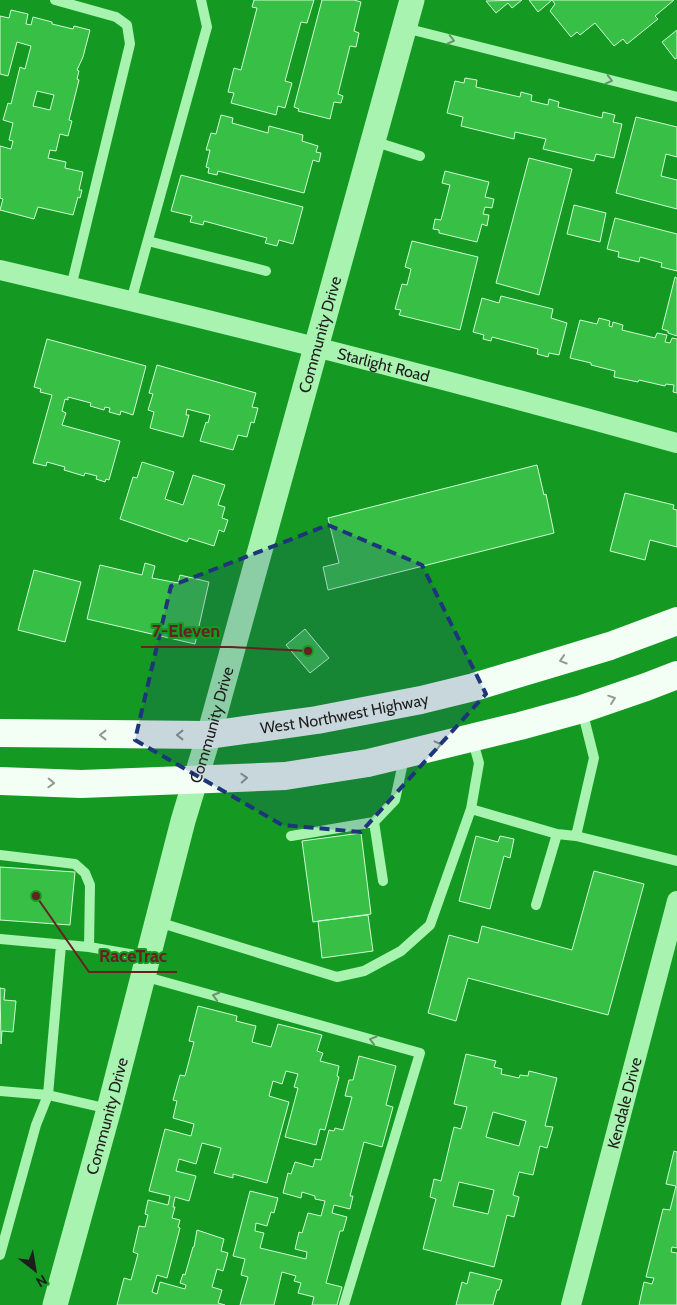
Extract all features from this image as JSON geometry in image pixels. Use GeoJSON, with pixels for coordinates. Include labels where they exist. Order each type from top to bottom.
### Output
{"type":"FeatureCollection","features":[{"type":"Feature","properties":{"kind":"main road","name":"West Northwest Highway"},"geometry":{"type":"LineString","coordinates":[[0,733],[209,735],[335,717],[422,700],[474,687],[610,646],[677,621]]}},
{"type":"Feature","properties":{"kind":"main road"},"geometry":{"type":"LineString","coordinates":[[0,780],[81,784],[285,776],[368,763],[520,726],[582,709],[646,688],[677,675]]}},
{"type":"Feature","properties":{"kind":"street","name":"Community Drive"},"geometry":{"type":"LineString","coordinates":[[55,1305],[109,1109],[182,821],[209,735],[412,0]]}},
{"type":"Feature","properties":{"kind":"street","name":"Starlight Road"},"geometry":{"type":"LineString","coordinates":[[0,270],[315,348],[677,443]]}},
{"type":"Feature","properties":{"kind":"street","name":"Kendale Drive"},"geometry":{"type":"LineString","coordinates":[[571,1305],[677,902]]}},
{"type":"Feature","properties":{"kind":"lane"},"geometry":{"type":"LineString","coordinates":[[55,0],[116,17],[127,25],[130,44],[71,287]]}},
{"type":"Feature","properties":{"kind":"lane"},"geometry":{"type":"LineString","coordinates":[[131,301],[207,27],[201,0]]}},
{"type":"Feature","properties":{"kind":"lane"},"geometry":{"type":"LineString","coordinates":[[404,28],[677,97]]}},
{"type":"Feature","properties":{"kind":"lane"},"geometry":{"type":"LineString","coordinates":[[373,141],[420,156]]}},
{"type":"Feature","properties":{"kind":"lane"},"geometry":{"type":"LineString","coordinates":[[148,241],[266,271]]}},
{"type":"Feature","properties":{"kind":"lane"},"geometry":{"type":"LineString","coordinates":[[576,836],[594,758],[582,709]]}},
{"type":"Feature","properties":{"kind":"lane"},"geometry":{"type":"LineString","coordinates":[[157,922],[337,977],[364,971],[401,951],[430,925],[471,810],[479,763],[471,737]]}},
{"type":"Feature","properties":{"kind":"lane"},"geometry":{"type":"LineString","coordinates":[[291,836],[374,822],[395,800],[405,754]]}},
{"type":"Feature","properties":{"kind":"lane"},"geometry":{"type":"LineString","coordinates":[[471,810],[557,834],[576,836],[677,861]]}},
{"type":"Feature","properties":{"kind":"lane"},"geometry":{"type":"LineString","coordinates":[[374,822],[383,880]]}},
{"type":"Feature","properties":{"kind":"lane"},"geometry":{"type":"LineString","coordinates":[[536,905],[557,834]]}},
{"type":"Feature","properties":{"kind":"lane"},"geometry":{"type":"LineString","coordinates":[[0,855],[75,864],[85,872],[90,885],[89,947]]}},
{"type":"Feature","properties":{"kind":"lane"},"geometry":{"type":"LineString","coordinates":[[0,940],[89,947],[420,1054],[344,1305]]}},
{"type":"Feature","properties":{"kind":"lane"},"geometry":{"type":"LineString","coordinates":[[0,1255],[36,1125],[48,1096],[61,945]]}},
{"type":"Feature","properties":{"kind":"lane"},"geometry":{"type":"LineString","coordinates":[[0,1091],[48,1096],[109,1109]]}},
{"type":"Feature","properties":{"kind":"highlighted area"},"geometry":{"type":"Polygon","coordinates":[[[328,525],[422,565],[486,694],[361,832],[282,825],[135,740],[171,586],[328,525]]]}},
{"type":"Feature","properties":{"kind":"building"},"geometry":{"type":"Polygon","coordinates":[[[254,0],[314,0],[307,23],[301,22],[285,81],[292,83],[285,108],[278,106],[276,115],[231,103],[234,93],[228,92],[234,68],[241,70],[257,8],[252,7],[254,0]]]}},
{"type":"Feature","properties":{"kind":"building"},"geometry":{"type":"Polygon","coordinates":[[[322,0],[354,0],[361,2],[354,31],[359,33],[356,47],[350,46],[338,94],[343,96],[341,103],[334,102],[330,119],[298,111],[299,109],[294,107],[322,0]]]}},
{"type":"Feature","properties":{"kind":"building"},"geometry":{"type":"Polygon","coordinates":[[[522,0],[512,8],[508,3],[496,13],[486,1],[522,0]]]}},
{"type":"Feature","properties":{"kind":"building"},"geometry":{"type":"Polygon","coordinates":[[[529,0],[552,0],[538,12],[529,0]]]}},
{"type":"Feature","properties":{"kind":"building"},"geometry":{"type":"Polygon","coordinates":[[[552,0],[674,0],[655,16],[658,19],[627,44],[623,39],[614,46],[595,23],[580,35],[577,32],[571,37],[550,11],[555,4],[552,0]]]}},
{"type":"Feature","properties":{"kind":"building"},"geometry":{"type":"Polygon","coordinates":[[[11,10],[28,14],[26,24],[31,25],[33,17],[73,29],[74,26],[90,30],[83,57],[77,70],[79,71],[77,79],[79,80],[69,120],[72,121],[68,136],[60,134],[56,151],[50,150],[48,158],[66,162],[65,168],[83,172],[79,190],[82,190],[73,215],[38,207],[34,219],[0,210],[3,199],[0,198],[0,146],[11,149],[13,141],[9,140],[13,123],[3,120],[8,103],[11,104],[20,67],[25,69],[31,46],[17,42],[8,76],[0,74],[0,16],[9,18],[11,10]],[[37,91],[33,106],[50,110],[54,95],[37,91]]]}},
{"type":"Feature","properties":{"kind":"building"},"geometry":{"type":"Polygon","coordinates":[[[677,30],[677,58],[675,59],[662,42],[677,30]]]}},
{"type":"Feature","properties":{"kind":"building"},"geometry":{"type":"Polygon","coordinates":[[[465,78],[477,80],[476,87],[520,97],[521,92],[532,95],[531,101],[548,105],[549,99],[559,102],[558,107],[602,118],[603,112],[615,115],[613,122],[622,124],[614,158],[596,154],[594,161],[543,149],[546,139],[515,132],[514,139],[461,126],[463,117],[447,113],[455,81],[464,83],[465,78]]]}},
{"type":"Feature","properties":{"kind":"building"},"geometry":{"type":"Polygon","coordinates":[[[221,115],[233,118],[232,123],[268,133],[269,126],[303,135],[302,141],[318,146],[316,152],[321,153],[319,162],[313,160],[304,193],[218,171],[217,175],[208,173],[209,168],[206,167],[210,150],[206,150],[211,133],[216,134],[221,115]]]}},
{"type":"Feature","properties":{"kind":"building"},"geometry":{"type":"Polygon","coordinates":[[[636,117],[677,127],[677,157],[666,154],[661,176],[677,180],[677,209],[616,193],[636,117]]]}},
{"type":"Feature","properties":{"kind":"building"},"geometry":{"type":"Polygon","coordinates":[[[529,158],[572,169],[539,295],[496,283],[529,158]]]}},
{"type":"Feature","properties":{"kind":"building"},"geometry":{"type":"Polygon","coordinates":[[[445,171],[489,182],[485,197],[494,199],[492,208],[485,207],[483,214],[489,215],[487,226],[482,224],[477,242],[439,233],[439,230],[433,229],[435,219],[441,220],[450,185],[442,183],[445,171]]]}},
{"type":"Feature","properties":{"kind":"building"},"geometry":{"type":"Polygon","coordinates":[[[181,175],[303,207],[293,244],[279,240],[277,246],[265,243],[267,238],[204,221],[203,225],[190,222],[192,216],[171,211],[181,175]]]}},
{"type":"Feature","properties":{"kind":"building"},"geometry":{"type":"Polygon","coordinates":[[[574,205],[606,213],[600,242],[567,234],[574,205]]]}},
{"type":"Feature","properties":{"kind":"building"},"geometry":{"type":"Polygon","coordinates":[[[615,218],[677,234],[677,271],[661,267],[662,263],[640,257],[639,262],[618,257],[619,252],[607,249],[615,218]]]}},
{"type":"Feature","properties":{"kind":"building"},"geometry":{"type":"Polygon","coordinates":[[[412,241],[478,257],[460,330],[399,315],[401,310],[395,309],[402,284],[407,285],[411,269],[405,267],[412,241]]]}},
{"type":"Feature","properties":{"kind":"building"},"geometry":{"type":"Polygon","coordinates":[[[675,277],[677,278],[677,336],[662,329],[675,277]]]}},
{"type":"Feature","properties":{"kind":"building"},"geometry":{"type":"Polygon","coordinates":[[[501,296],[553,309],[551,318],[567,323],[559,355],[549,353],[548,357],[537,354],[538,349],[492,337],[491,341],[483,339],[484,335],[473,332],[482,298],[499,303],[501,296]]]}},
{"type":"Feature","properties":{"kind":"building"},"geometry":{"type":"Polygon","coordinates":[[[599,318],[610,321],[609,326],[612,327],[613,322],[623,325],[622,330],[655,338],[657,333],[667,335],[665,342],[670,343],[672,338],[677,339],[677,393],[673,392],[674,385],[666,384],[665,386],[614,377],[615,371],[570,358],[580,320],[597,324],[599,318]]]}},
{"type":"Feature","properties":{"kind":"building"},"geometry":{"type":"Polygon","coordinates":[[[47,339],[146,366],[133,415],[121,411],[120,415],[109,412],[110,408],[105,407],[104,410],[90,406],[91,403],[68,397],[68,400],[65,399],[62,411],[66,413],[62,425],[120,441],[109,480],[106,479],[105,482],[96,479],[97,476],[85,473],[84,476],[64,470],[65,467],[47,462],[46,466],[33,463],[52,395],[40,392],[41,389],[34,387],[47,339]]]}},
{"type":"Feature","properties":{"kind":"building"},"geometry":{"type":"Polygon","coordinates":[[[157,365],[256,393],[252,407],[258,408],[254,423],[251,422],[247,437],[238,435],[233,450],[200,441],[210,415],[187,409],[186,415],[189,415],[183,437],[150,428],[154,412],[148,410],[153,394],[149,393],[157,365]]]}},
{"type":"Feature","properties":{"kind":"building"},"geometry":{"type":"Polygon","coordinates":[[[142,462],[174,472],[165,499],[183,505],[193,475],[225,485],[218,505],[225,507],[222,518],[228,520],[224,532],[219,530],[214,546],[189,538],[187,542],[120,519],[133,477],[137,478],[142,462]]]}},
{"type":"Feature","properties":{"kind":"building"},"geometry":{"type":"Polygon","coordinates":[[[537,465],[544,495],[546,494],[554,533],[328,590],[323,567],[339,563],[328,518],[537,465]]]}},
{"type":"Feature","properties":{"kind":"building"},"geometry":{"type":"Polygon","coordinates":[[[625,493],[674,505],[673,509],[677,510],[677,547],[650,540],[645,560],[610,551],[625,493]]]}},
{"type":"Feature","properties":{"kind":"building"},"geometry":{"type":"Polygon","coordinates":[[[145,563],[155,566],[152,578],[178,583],[180,575],[209,582],[195,644],[87,619],[100,565],[142,575],[145,563]]]}},
{"type":"Feature","properties":{"kind":"building"},"geometry":{"type":"Polygon","coordinates":[[[34,570],[81,582],[65,642],[18,630],[34,570]]]}},
{"type":"Feature","properties":{"kind":"building"},"geometry":{"type":"Polygon","coordinates":[[[305,629],[329,658],[310,673],[286,645],[305,629]]]}},
{"type":"Feature","properties":{"kind":"building"},"geometry":{"type":"Polygon","coordinates":[[[361,833],[371,914],[313,922],[302,841],[361,833]]]}},
{"type":"Feature","properties":{"kind":"building"},"geometry":{"type":"Polygon","coordinates":[[[476,836],[498,842],[500,836],[514,839],[510,858],[504,856],[490,909],[459,901],[476,836]]]}},
{"type":"Feature","properties":{"kind":"building"},"geometry":{"type":"Polygon","coordinates":[[[0,867],[75,872],[70,925],[0,920],[0,867]]]}},
{"type":"Feature","properties":{"kind":"building"},"geometry":{"type":"Polygon","coordinates":[[[594,871],[644,884],[608,1015],[468,978],[456,1021],[428,1013],[449,935],[478,943],[482,926],[572,950],[594,871]]]}},
{"type":"Feature","properties":{"kind":"building"},"geometry":{"type":"Polygon","coordinates":[[[368,915],[373,951],[322,958],[318,921],[368,915]]]}},
{"type":"Feature","properties":{"kind":"building"},"geometry":{"type":"Polygon","coordinates":[[[0,988],[5,989],[4,1000],[16,1001],[13,1032],[2,1031],[1,1044],[0,988]]]}},
{"type":"Feature","properties":{"kind":"building"},"geometry":{"type":"Polygon","coordinates":[[[198,1006],[237,1016],[236,1021],[256,1026],[252,1042],[271,1047],[278,1024],[322,1035],[317,1051],[323,1053],[320,1061],[339,1066],[337,1076],[339,1077],[325,1130],[320,1129],[316,1145],[285,1137],[298,1088],[294,1087],[298,1074],[286,1071],[282,1084],[273,1081],[269,1096],[289,1102],[267,1183],[233,1174],[233,1178],[214,1173],[221,1148],[202,1143],[196,1164],[179,1159],[176,1171],[196,1176],[189,1201],[175,1197],[172,1218],[180,1220],[178,1227],[180,1228],[167,1278],[157,1275],[152,1292],[157,1294],[160,1282],[185,1289],[186,1285],[180,1283],[183,1274],[185,1275],[194,1247],[197,1230],[224,1239],[221,1251],[228,1253],[223,1271],[217,1269],[212,1287],[222,1290],[218,1303],[225,1305],[117,1305],[124,1278],[131,1280],[138,1254],[133,1252],[139,1226],[145,1227],[148,1215],[145,1214],[148,1200],[168,1205],[170,1196],[149,1191],[165,1129],[191,1136],[194,1124],[173,1118],[177,1101],[173,1100],[180,1075],[185,1076],[194,1042],[189,1041],[198,1006]]]}},
{"type":"Feature","properties":{"kind":"building"},"geometry":{"type":"Polygon","coordinates":[[[466,1054],[496,1061],[494,1067],[502,1069],[501,1074],[519,1078],[520,1075],[528,1076],[529,1071],[557,1078],[545,1126],[553,1127],[547,1148],[540,1146],[533,1175],[519,1172],[513,1195],[519,1197],[514,1217],[507,1215],[494,1267],[423,1249],[436,1199],[430,1197],[434,1179],[441,1181],[454,1127],[461,1129],[467,1107],[454,1104],[466,1054]],[[493,1112],[486,1137],[519,1146],[526,1121],[493,1112]],[[459,1182],[453,1206],[488,1214],[494,1190],[459,1182]]]}},
{"type":"Feature","properties":{"kind":"building"},"geometry":{"type":"Polygon","coordinates":[[[359,1056],[396,1066],[386,1105],[393,1107],[382,1147],[364,1142],[350,1196],[353,1196],[350,1209],[334,1205],[332,1213],[347,1217],[343,1231],[340,1231],[326,1283],[342,1287],[337,1305],[312,1305],[314,1297],[298,1293],[301,1283],[294,1281],[296,1276],[282,1272],[274,1305],[240,1305],[248,1277],[241,1275],[245,1259],[233,1256],[250,1191],[278,1198],[274,1213],[271,1212],[267,1226],[256,1223],[255,1231],[264,1233],[260,1248],[306,1259],[307,1252],[295,1249],[299,1232],[302,1233],[308,1213],[321,1216],[325,1201],[315,1199],[315,1196],[302,1192],[301,1198],[283,1193],[288,1173],[291,1174],[295,1162],[313,1167],[315,1159],[321,1160],[329,1130],[334,1131],[335,1128],[343,1130],[352,1097],[345,1096],[349,1080],[353,1080],[359,1056]]]}},
{"type":"Feature","properties":{"kind":"building"},"geometry":{"type":"Polygon","coordinates":[[[674,1151],[677,1152],[677,1248],[672,1247],[671,1252],[677,1253],[677,1305],[639,1305],[644,1282],[652,1284],[654,1278],[646,1277],[663,1209],[670,1210],[676,1186],[666,1184],[674,1151]]]}},
{"type":"Feature","properties":{"kind":"building"},"geometry":{"type":"Polygon","coordinates":[[[470,1272],[502,1280],[493,1305],[456,1305],[462,1282],[467,1284],[470,1272]]]}},
{"type":"Feature","properties":{"kind":"place","name":"7-Eleven"},"geometry":{"type":"Point","coordinates":[308,651]}},
{"type":"Feature","properties":{"kind":"place","name":"RaceTrac"},"geometry":{"type":"Point","coordinates":[36,896]}}]}
